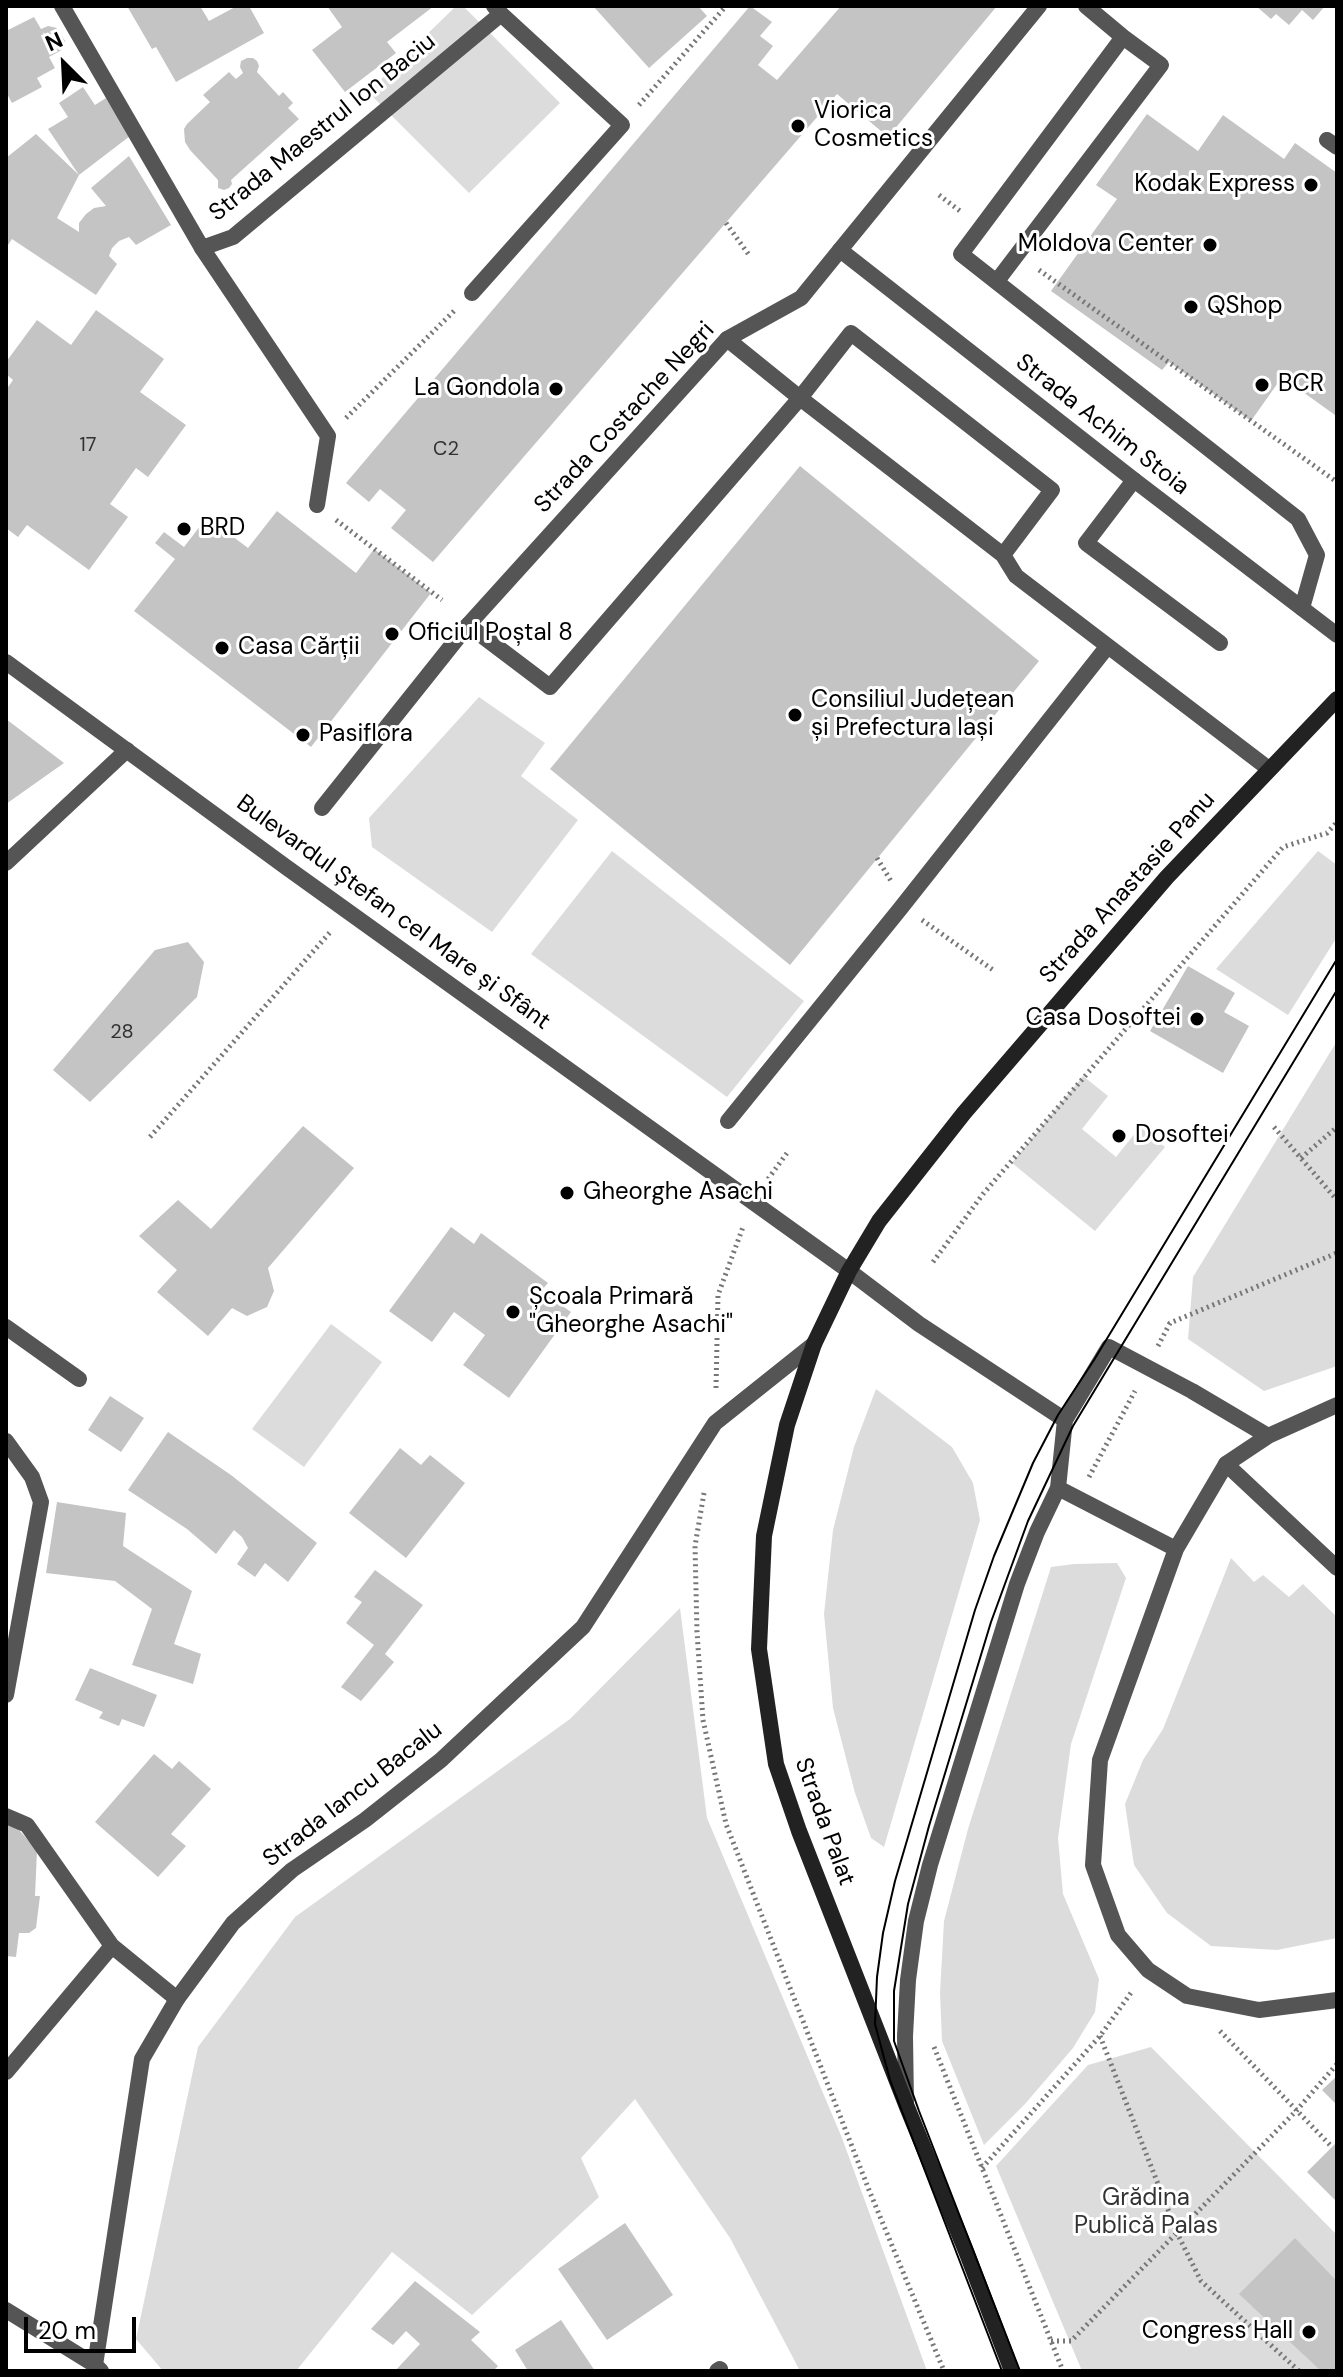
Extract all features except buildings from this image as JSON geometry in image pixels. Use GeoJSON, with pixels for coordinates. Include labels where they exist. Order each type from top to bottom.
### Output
{"type":"FeatureCollection","features":[{"type":"Feature","properties":{"kind":"main road","name":"Strada Anastasie Panu"},"geometry":{"type":"LineString","coordinates":[[849,1271],[879,1221],[964,1113],[1167,877],[1337,699]]}},
{"type":"Feature","properties":{"kind":"main road","name":"Strada Palat"},"geometry":{"type":"LineString","coordinates":[[849,1271],[814,1344],[787,1425],[764,1536],[759,1649],[776,1764],[799,1831],[1012,2371]]}},
{"type":"Feature","properties":{"kind":"street","name":"Strada Maestrul Ion Baciu"},"geometry":{"type":"LineString","coordinates":[[62,6],[202,248],[233,237],[497,10]]}},
{"type":"Feature","properties":{"kind":"street","name":"Strada Costache Negri"},"geometry":{"type":"LineString","coordinates":[[322,808],[468,625],[727,339],[801,298],[1039,6]]}},
{"type":"Feature","properties":{"kind":"street"},"geometry":{"type":"LineString","coordinates":[[997,281],[1161,65],[1086,6]]}},
{"type":"Feature","properties":{"kind":"street"},"geometry":{"type":"LineString","coordinates":[[472,293],[622,125],[497,10]]}},
{"type":"Feature","properties":{"kind":"street"},"geometry":{"type":"LineString","coordinates":[[1123,37],[961,254],[1298,519],[1317,555],[1302,608]]}},
{"type":"Feature","properties":{"kind":"street"},"geometry":{"type":"LineString","coordinates":[[202,248],[328,436],[317,505]]}},
{"type":"Feature","properties":{"kind":"street","name":"Strada Achim Stoia"},"geometry":{"type":"LineString","coordinates":[[840,250],[1337,635]]}},
{"type":"Feature","properties":{"kind":"street"},"geometry":{"type":"LineString","coordinates":[[468,625],[550,687],[800,398],[851,333],[1052,490],[1003,555]]}},
{"type":"Feature","properties":{"kind":"street"},"geometry":{"type":"LineString","coordinates":[[727,339],[1003,555],[1016,576],[1269,769]]}},
{"type":"Feature","properties":{"kind":"street"},"geometry":{"type":"LineString","coordinates":[[1134,480],[1086,543],[1220,643]]}},
{"type":"Feature","properties":{"kind":"street"},"geometry":{"type":"LineString","coordinates":[[728,1121],[1107,647]]}},
{"type":"Feature","properties":{"kind":"street","name":"Bulevardul Ștefan cel Mare și Sfânt"},"geometry":{"type":"LineString","coordinates":[[6,662],[753,1200],[919,1324],[1065,1420]]}},
{"type":"Feature","properties":{"kind":"street"},"geometry":{"type":"LineString","coordinates":[[6,863],[127,750]]}},
{"type":"Feature","properties":{"kind":"street"},"geometry":{"type":"LineString","coordinates":[[6,1327],[79,1379]]}},
{"type":"Feature","properties":{"kind":"street","name":"Strada Iancu Bacalu"},"geometry":{"type":"LineString","coordinates":[[95,2369],[142,2059],[177,1999],[233,1923],[292,1870],[365,1820],[441,1760],[583,1627],[715,1423],[814,1344]]}},
{"type":"Feature","properties":{"kind":"street"},"geometry":{"type":"LineString","coordinates":[[907,2107],[905,2036],[916,1921],[930,1865],[1017,1584],[1058,1488],[1065,1420],[1109,1347],[1268,1436]]}},
{"type":"Feature","properties":{"kind":"street"},"geometry":{"type":"LineString","coordinates":[[1337,1405],[1268,1436],[1226,1464],[1176,1549],[1100,1760],[1093,1865],[1118,1935],[1148,1970],[1187,1996],[1259,2010],[1337,2000]]}},
{"type":"Feature","properties":{"kind":"street"},"geometry":{"type":"LineString","coordinates":[[6,1441],[32,1477],[41,1502],[6,1695]]}},
{"type":"Feature","properties":{"kind":"street"},"geometry":{"type":"LineString","coordinates":[[1226,1464],[1337,1568]]}},
{"type":"Feature","properties":{"kind":"street"},"geometry":{"type":"LineString","coordinates":[[1058,1488],[1176,1549]]}},
{"type":"Feature","properties":{"kind":"street"},"geometry":{"type":"LineString","coordinates":[[6,1816],[27,1825],[112,1946],[177,1999]]}},
{"type":"Feature","properties":{"kind":"street"},"geometry":{"type":"LineString","coordinates":[[6,2072],[112,1946]]}},
{"type":"Feature","properties":{"kind":"street"},"geometry":{"type":"LineString","coordinates":[[6,2310],[95,2369]]}},
{"type":"Feature","properties":{"kind":"path"},"geometry":{"type":"LineString","coordinates":[[622,125],[726,6]]}},
{"type":"Feature","properties":{"kind":"path"},"geometry":{"type":"LineString","coordinates":[[939,195],[981,227]]}},
{"type":"Feature","properties":{"kind":"path"},"geometry":{"type":"LineString","coordinates":[[726,223],[749,255]]}},
{"type":"Feature","properties":{"kind":"path"},"geometry":{"type":"LineString","coordinates":[[1017,255],[1337,482]]}},
{"type":"Feature","properties":{"kind":"path"},"geometry":{"type":"LineString","coordinates":[[328,436],[472,293]]}},
{"type":"Feature","properties":{"kind":"path"},"geometry":{"type":"LineString","coordinates":[[317,505],[442,600]]}},
{"type":"Feature","properties":{"kind":"path"},"geometry":{"type":"LineString","coordinates":[[933,1262],[983,1194],[1283,847],[1327,833],[1337,822]]}},
{"type":"Feature","properties":{"kind":"path"},"geometry":{"type":"LineString","coordinates":[[877,858],[898,893]]}},
{"type":"Feature","properties":{"kind":"path"},"geometry":{"type":"LineString","coordinates":[[150,1137],[348,911]]}},
{"type":"Feature","properties":{"kind":"path"},"geometry":{"type":"LineString","coordinates":[[917,917],[993,970]]}},
{"type":"Feature","properties":{"kind":"path"},"geometry":{"type":"LineString","coordinates":[[1274,1127],[1337,1200]]}},
{"type":"Feature","properties":{"kind":"path"},"geometry":{"type":"LineString","coordinates":[[1301,1158],[1337,1127]]}},
{"type":"Feature","properties":{"kind":"path"},"geometry":{"type":"LineString","coordinates":[[753,1200],[787,1153]]}},
{"type":"Feature","properties":{"kind":"path"},"geometry":{"type":"LineString","coordinates":[[1078,1499],[1170,1323],[1337,1253]]}},
{"type":"Feature","properties":{"kind":"path"},"geometry":{"type":"LineString","coordinates":[[982,2168],[1100,2036],[1148,1970]]}},
{"type":"Feature","properties":{"kind":"path"},"geometry":{"type":"LineString","coordinates":[[1220,2030],[1332,2147]]}},
{"type":"Feature","properties":{"kind":"path"},"geometry":{"type":"LineString","coordinates":[[1100,2036],[1178,2235],[1201,2281],[1299,2371]]}},
{"type":"Feature","properties":{"kind":"path"},"geometry":{"type":"LineString","coordinates":[[932,2040],[1063,2371]]}},
{"type":"Feature","properties":{"kind":"path"},"geometry":{"type":"LineString","coordinates":[[1051,2341],[1071,2341],[1178,2235],[1337,2064]]}},
{"type":"Feature","properties":{"kind":"green space"},"geometry":{"type":"Polygon","coordinates":[[[456,6],[463,6],[560,103],[469,193],[368,92],[456,6]]]}},
{"type":"Feature","properties":{"kind":"green space"},"geometry":{"type":"Polygon","coordinates":[[[479,697],[545,743],[521,776],[578,820],[492,932],[372,847],[369,818],[479,697]]]}},
{"type":"Feature","properties":{"kind":"green space"},"geometry":{"type":"Polygon","coordinates":[[[612,851],[804,1001],[727,1097],[531,954],[612,851]]]}},
{"type":"Feature","properties":{"kind":"green space"},"geometry":{"type":"Polygon","coordinates":[[[1318,851],[1337,865],[1337,937],[1288,1015],[1216,969],[1318,851]]]}},
{"type":"Feature","properties":{"kind":"green space"},"geometry":{"type":"Polygon","coordinates":[[[1337,1041],[1337,1366],[1264,1391],[1188,1339],[1193,1277],[1337,1041]]]}},
{"type":"Feature","properties":{"kind":"green space"},"geometry":{"type":"Polygon","coordinates":[[[1083,1076],[1108,1096],[1082,1129],[1116,1157],[1140,1127],[1165,1147],[1095,1231],[1012,1163],[1083,1076]]]}},
{"type":"Feature","properties":{"kind":"green space"},"geometry":{"type":"Polygon","coordinates":[[[331,1324],[382,1362],[304,1467],[252,1429],[331,1324]]]}},
{"type":"Feature","properties":{"kind":"green space"},"geometry":{"type":"Polygon","coordinates":[[[876,1389],[952,1447],[973,1483],[980,1520],[884,1847],[871,1838],[855,1793],[833,1708],[824,1614],[833,1530],[854,1447],[876,1389]]]}},
{"type":"Feature","properties":{"kind":"green space"},"geometry":{"type":"Polygon","coordinates":[[[1231,1558],[1254,1582],[1263,1575],[1289,1597],[1303,1584],[1337,1617],[1337,1938],[1277,1950],[1211,1946],[1167,1913],[1134,1865],[1125,1804],[1143,1760],[1163,1729],[1231,1558]]]}},
{"type":"Feature","properties":{"kind":"green space"},"geometry":{"type":"Polygon","coordinates":[[[1117,1563],[1126,1578],[1071,1744],[1058,1838],[1063,1894],[1099,1979],[1095,2012],[1073,2048],[1025,2104],[984,2145],[942,2041],[940,1993],[944,1921],[968,1829],[1051,1567],[1117,1563]]]}},
{"type":"Feature","properties":{"kind":"green space"},"geometry":{"type":"Polygon","coordinates":[[[680,1608],[707,1818],[842,2138],[927,2371],[800,2371],[730,2238],[635,2099],[581,2158],[599,2197],[472,2315],[392,2252],[296,2371],[163,2371],[136,2339],[198,2047],[295,1917],[570,1719],[680,1608]]]}},
{"type":"Feature","properties":{"kind":"green space","name":"Grădina Publică Palas"},"geometry":{"type":"Polygon","coordinates":[[[1151,2047],[1337,2235],[1337,2281],[1294,2239],[1321,2371],[1082,2371],[996,2166],[1088,2065],[1151,2047]]]}},
{"type":"Feature","properties":{"kind":"tram line"},"geometry":{"type":"LineString","coordinates":[[1002,2371],[890,2080],[875,2024],[883,1933],[895,1881],[975,1610],[1033,1463],[1058,1415],[1337,959]]}},
{"type":"Feature","properties":{"kind":"tram line"},"geometry":{"type":"LineString","coordinates":[[1020,2371],[894,2041],[894,1991],[908,1904],[991,1622],[1028,1521],[1073,1426],[1337,990]]}},
{"type":"Feature","properties":{"kind":"place","name":"Viorica Cosmetics"},"geometry":{"type":"Point","coordinates":[798,126]}},
{"type":"Feature","properties":{"kind":"place","name":"Kodak Express"},"geometry":{"type":"Point","coordinates":[1311,185]}},
{"type":"Feature","properties":{"kind":"place","name":"Moldova Center"},"geometry":{"type":"Point","coordinates":[1210,245]}},
{"type":"Feature","properties":{"kind":"place","name":"QShop"},"geometry":{"type":"Point","coordinates":[1191,307]}},
{"type":"Feature","properties":{"kind":"place","name":"BCR"},"geometry":{"type":"Point","coordinates":[1262,385]}},
{"type":"Feature","properties":{"kind":"place","name":"La Gondola"},"geometry":{"type":"Point","coordinates":[556,389]}},
{"type":"Feature","properties":{"kind":"place","name":"BRD"},"geometry":{"type":"Point","coordinates":[184,529]}},
{"type":"Feature","properties":{"kind":"place","name":"Oficiul Poștal 8"},"geometry":{"type":"Point","coordinates":[392,634]}},
{"type":"Feature","properties":{"kind":"place","name":"Casa Cărții"},"geometry":{"type":"Point","coordinates":[222,648]}},
{"type":"Feature","properties":{"kind":"place","name":"Consiliul Județean și Prefectura Iași"},"geometry":{"type":"Point","coordinates":[795,715]}},
{"type":"Feature","properties":{"kind":"place","name":"Pasiflora"},"geometry":{"type":"Point","coordinates":[303,735]}},
{"type":"Feature","properties":{"kind":"place","name":"Casa Dosoftei"},"geometry":{"type":"Point","coordinates":[1197,1019]}},
{"type":"Feature","properties":{"kind":"place","name":"Dosoftei"},"geometry":{"type":"Point","coordinates":[1119,1136]}},
{"type":"Feature","properties":{"kind":"place","name":"Gheorghe Asachi"},"geometry":{"type":"Point","coordinates":[567,1193]}},
{"type":"Feature","properties":{"kind":"place","name":"Școala Primară \"Gheorghe Asachi\""},"geometry":{"type":"Point","coordinates":[513,1312]}},
{"type":"Feature","properties":{"kind":"place","name":"Congress Hall"},"geometry":{"type":"Point","coordinates":[1309,2332]}}]}
